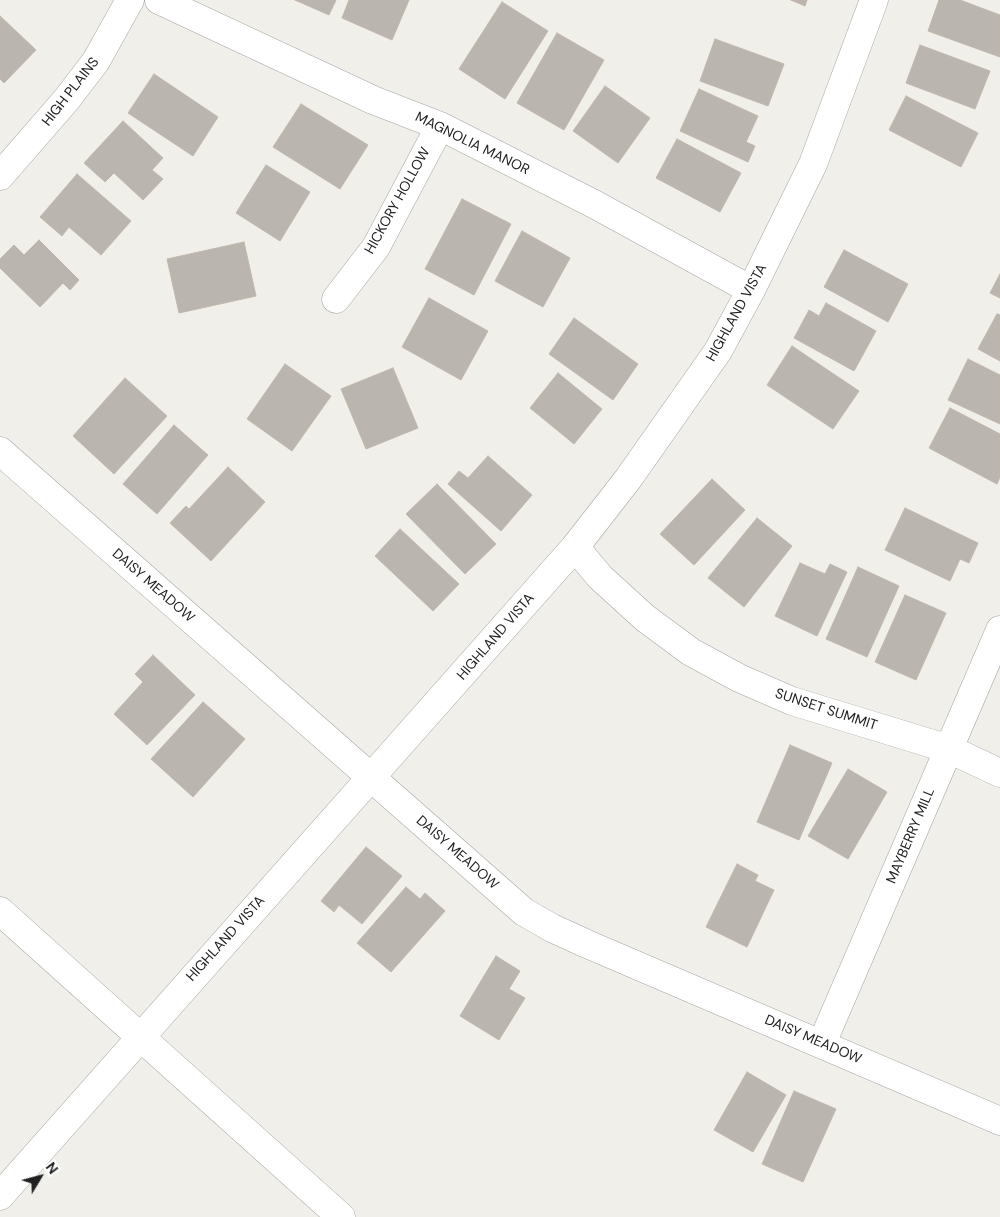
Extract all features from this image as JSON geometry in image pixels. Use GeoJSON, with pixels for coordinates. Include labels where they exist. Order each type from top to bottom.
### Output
{"type":"FeatureCollection","features":[{"type":"Feature","properties":{"kind":"street","name":"HIGH PLAINS"},"geometry":{"type":"LineString","coordinates":[[0,176],[62,106],[96,61],[130,0]]}},
{"type":"Feature","properties":{"kind":"street","name":"MAGNOLIA MANOR"},"geometry":{"type":"LineString","coordinates":[[159,0],[373,100],[440,126],[594,204],[751,290]]}},
{"type":"Feature","properties":{"kind":"street","name":"HIGHLAND VISTA"},"geometry":{"type":"LineString","coordinates":[[0,1196],[575,547],[628,479],[718,351],[751,290],[813,164],[874,0]]}},
{"type":"Feature","properties":{"kind":"street","name":"HICKORY HOLLOW"},"geometry":{"type":"LineString","coordinates":[[336,299],[376,247],[440,126]]}},
{"type":"Feature","properties":{"kind":"street","name":"DAISY MEADOW"},"geometry":{"type":"LineString","coordinates":[[0,451],[524,912],[552,928],[587,944],[1000,1122]]}},
{"type":"Feature","properties":{"kind":"street","name":"SUNSET SUMMIT"},"geometry":{"type":"LineString","coordinates":[[575,547],[600,577],[645,618],[691,652],[731,674],[792,701],[949,749],[1000,773]]}},
{"type":"Feature","properties":{"kind":"street","name":"MAYBERRY MILL"},"geometry":{"type":"LineString","coordinates":[[822,1044],[1000,630]]}},
{"type":"Feature","properties":{"kind":"street"},"geometry":{"type":"LineString","coordinates":[[0,911],[341,1217]]}},
{"type":"Feature","properties":{"kind":"building"},"geometry":{"type":"Polygon","coordinates":[[[295,0],[336,0],[329,15],[295,0]]]}},
{"type":"Feature","properties":{"kind":"building"},"geometry":{"type":"Polygon","coordinates":[[[349,0],[409,0],[392,40],[342,18],[349,0]]]}},
{"type":"Feature","properties":{"kind":"building"},"geometry":{"type":"Polygon","coordinates":[[[791,0],[807,0],[805,6],[791,0]]]}},
{"type":"Feature","properties":{"kind":"building"},"geometry":{"type":"Polygon","coordinates":[[[939,0],[960,0],[1000,15],[1000,57],[928,31],[939,0]]]}},
{"type":"Feature","properties":{"kind":"building"},"geometry":{"type":"Polygon","coordinates":[[[502,2],[548,31],[505,99],[459,69],[502,2]]]}},
{"type":"Feature","properties":{"kind":"building"},"geometry":{"type":"Polygon","coordinates":[[[0,16],[36,50],[4,83],[0,79],[0,16]]]}},
{"type":"Feature","properties":{"kind":"building"},"geometry":{"type":"Polygon","coordinates":[[[557,33],[604,60],[564,130],[517,103],[557,33]]]}},
{"type":"Feature","properties":{"kind":"building"},"geometry":{"type":"Polygon","coordinates":[[[715,39],[784,64],[768,106],[700,81],[715,39]]]}},
{"type":"Feature","properties":{"kind":"building"},"geometry":{"type":"Polygon","coordinates":[[[920,45],[990,71],[975,109],[906,83],[920,45]]]}},
{"type":"Feature","properties":{"kind":"building"},"geometry":{"type":"Polygon","coordinates":[[[154,74],[218,117],[193,156],[128,113],[154,74]]]}},
{"type":"Feature","properties":{"kind":"building"},"geometry":{"type":"Polygon","coordinates":[[[605,86],[650,118],[618,163],[573,131],[605,86]]]}},
{"type":"Feature","properties":{"kind":"building"},"geometry":{"type":"Polygon","coordinates":[[[699,89],[758,116],[746,142],[755,146],[748,162],[680,131],[699,89]]]}},
{"type":"Feature","properties":{"kind":"building"},"geometry":{"type":"Polygon","coordinates":[[[906,96],[978,133],[961,167],[889,130],[906,96]]]}},
{"type":"Feature","properties":{"kind":"building"},"geometry":{"type":"Polygon","coordinates":[[[301,104],[368,145],[340,189],[273,147],[301,104]]]}},
{"type":"Feature","properties":{"kind":"building"},"geometry":{"type":"Polygon","coordinates":[[[123,121],[163,158],[152,170],[163,179],[143,200],[114,173],[105,182],[84,163],[123,121]]]}},
{"type":"Feature","properties":{"kind":"building"},"geometry":{"type":"Polygon","coordinates":[[[677,139],[741,173],[720,212],[656,178],[677,139]]]}},
{"type":"Feature","properties":{"kind":"building"},"geometry":{"type":"Polygon","coordinates":[[[266,165],[310,192],[280,241],[236,213],[266,165]]]}},
{"type":"Feature","properties":{"kind":"building"},"geometry":{"type":"Polygon","coordinates":[[[77,174],[131,221],[101,255],[69,227],[62,236],[40,217],[77,174]]]}},
{"type":"Feature","properties":{"kind":"building"},"geometry":{"type":"Polygon","coordinates":[[[462,199],[511,224],[474,295],[425,269],[462,199]]]}},
{"type":"Feature","properties":{"kind":"building"},"geometry":{"type":"Polygon","coordinates":[[[522,231],[570,258],[543,307],[495,281],[522,231]]]}},
{"type":"Feature","properties":{"kind":"building"},"geometry":{"type":"Polygon","coordinates":[[[39,240],[79,280],[70,290],[63,283],[40,307],[0,268],[0,259],[14,245],[24,255],[39,240]]]}},
{"type":"Feature","properties":{"kind":"building"},"geometry":{"type":"Polygon","coordinates":[[[244,242],[256,296],[179,313],[167,259],[244,242]]]}},
{"type":"Feature","properties":{"kind":"building"},"geometry":{"type":"Polygon","coordinates":[[[844,250],[908,284],[888,322],[824,287],[844,250]]]}},
{"type":"Feature","properties":{"kind":"building"},"geometry":{"type":"Polygon","coordinates":[[[1000,274],[1000,298],[990,293],[1000,274]]]}},
{"type":"Feature","properties":{"kind":"building"},"geometry":{"type":"Polygon","coordinates":[[[429,298],[488,331],[461,380],[402,347],[429,298]]]}},
{"type":"Feature","properties":{"kind":"building"},"geometry":{"type":"Polygon","coordinates":[[[826,303],[876,331],[854,371],[794,338],[809,310],[819,316],[826,303]]]}},
{"type":"Feature","properties":{"kind":"building"},"geometry":{"type":"Polygon","coordinates":[[[997,314],[1000,315],[1000,361],[978,349],[997,314]]]}},
{"type":"Feature","properties":{"kind":"building"},"geometry":{"type":"Polygon","coordinates":[[[574,318],[638,364],[613,400],[549,354],[574,318]]]}},
{"type":"Feature","properties":{"kind":"building"},"geometry":{"type":"Polygon","coordinates":[[[792,346],[859,391],[833,429],[767,385],[792,346]]]}},
{"type":"Feature","properties":{"kind":"building"},"geometry":{"type":"Polygon","coordinates":[[[968,359],[1000,375],[1000,424],[948,400],[968,359]]]}},
{"type":"Feature","properties":{"kind":"building"},"geometry":{"type":"Polygon","coordinates":[[[285,364],[331,396],[292,451],[247,419],[285,364]]]}},
{"type":"Feature","properties":{"kind":"building"},"geometry":{"type":"Polygon","coordinates":[[[393,368],[418,428],[366,449],[341,389],[393,368]]]}},
{"type":"Feature","properties":{"kind":"building"},"geometry":{"type":"Polygon","coordinates":[[[558,373],[602,409],[574,444],[530,408],[558,373]]]}},
{"type":"Feature","properties":{"kind":"building"},"geometry":{"type":"Polygon","coordinates":[[[125,378],[167,416],[114,474],[73,436],[125,378]]]}},
{"type":"Feature","properties":{"kind":"building"},"geometry":{"type":"Polygon","coordinates":[[[950,408],[1000,434],[1000,477],[997,484],[929,448],[950,408]]]}},
{"type":"Feature","properties":{"kind":"building"},"geometry":{"type":"Polygon","coordinates":[[[174,425],[208,455],[157,514],[123,484],[174,425]]]}},
{"type":"Feature","properties":{"kind":"building"},"geometry":{"type":"Polygon","coordinates":[[[488,456],[532,495],[501,531],[448,484],[459,471],[468,478],[488,456]]]}},
{"type":"Feature","properties":{"kind":"building"},"geometry":{"type":"Polygon","coordinates":[[[228,467],[265,502],[211,561],[170,523],[186,506],[189,509],[228,467]]]}},
{"type":"Feature","properties":{"kind":"building"},"geometry":{"type":"Polygon","coordinates":[[[712,479],[745,510],[694,565],[660,534],[712,479]]]}},
{"type":"Feature","properties":{"kind":"building"},"geometry":{"type":"Polygon","coordinates":[[[437,484],[496,544],[465,574],[406,514],[437,484]]]}},
{"type":"Feature","properties":{"kind":"building"},"geometry":{"type":"Polygon","coordinates":[[[905,508],[978,543],[969,563],[960,559],[950,581],[885,550],[905,508]]]}},
{"type":"Feature","properties":{"kind":"building"},"geometry":{"type":"Polygon","coordinates":[[[757,518],[792,546],[744,607],[708,578],[757,518]]]}},
{"type":"Feature","properties":{"kind":"building"},"geometry":{"type":"Polygon","coordinates":[[[400,529],[459,584],[433,611],[375,556],[400,529]]]}},
{"type":"Feature","properties":{"kind":"building"},"geometry":{"type":"Polygon","coordinates":[[[800,563],[825,574],[830,564],[847,572],[817,636],[775,616],[800,563]]]}},
{"type":"Feature","properties":{"kind":"building"},"geometry":{"type":"Polygon","coordinates":[[[858,567],[899,586],[867,657],[826,639],[858,567]]]}},
{"type":"Feature","properties":{"kind":"building"},"geometry":{"type":"Polygon","coordinates":[[[905,595],[946,613],[916,680],[875,662],[905,595]]]}},
{"type":"Feature","properties":{"kind":"building"},"geometry":{"type":"Polygon","coordinates":[[[153,655],[195,695],[147,745],[114,714],[143,682],[135,674],[153,655]]]}},
{"type":"Feature","properties":{"kind":"building"},"geometry":{"type":"Polygon","coordinates":[[[203,702],[245,739],[193,797],[151,759],[203,702]]]}},
{"type":"Feature","properties":{"kind":"building"},"geometry":{"type":"Polygon","coordinates":[[[790,745],[832,763],[799,840],[757,822],[790,745]]]}},
{"type":"Feature","properties":{"kind":"building"},"geometry":{"type":"Polygon","coordinates":[[[848,769],[887,792],[848,859],[808,836],[848,769]]]}},
{"type":"Feature","properties":{"kind":"building"},"geometry":{"type":"Polygon","coordinates":[[[366,847],[402,876],[362,924],[339,905],[334,912],[321,901],[366,847]]]}},
{"type":"Feature","properties":{"kind":"building"},"geometry":{"type":"Polygon","coordinates":[[[737,864],[758,875],[755,881],[774,890],[747,947],[706,927],[737,864]]]}},
{"type":"Feature","properties":{"kind":"building"},"geometry":{"type":"Polygon","coordinates":[[[406,887],[420,899],[425,893],[445,911],[391,972],[357,943],[406,887]]]}},
{"type":"Feature","properties":{"kind":"building"},"geometry":{"type":"Polygon","coordinates":[[[496,956],[520,971],[509,989],[525,998],[499,1040],[460,1016],[496,956]]]}},
{"type":"Feature","properties":{"kind":"building"},"geometry":{"type":"Polygon","coordinates":[[[747,1072],[786,1095],[753,1152],[714,1130],[747,1072]]]}},
{"type":"Feature","properties":{"kind":"building"},"geometry":{"type":"Polygon","coordinates":[[[794,1091],[836,1109],[803,1182],[762,1164],[794,1091]]]}}]}
